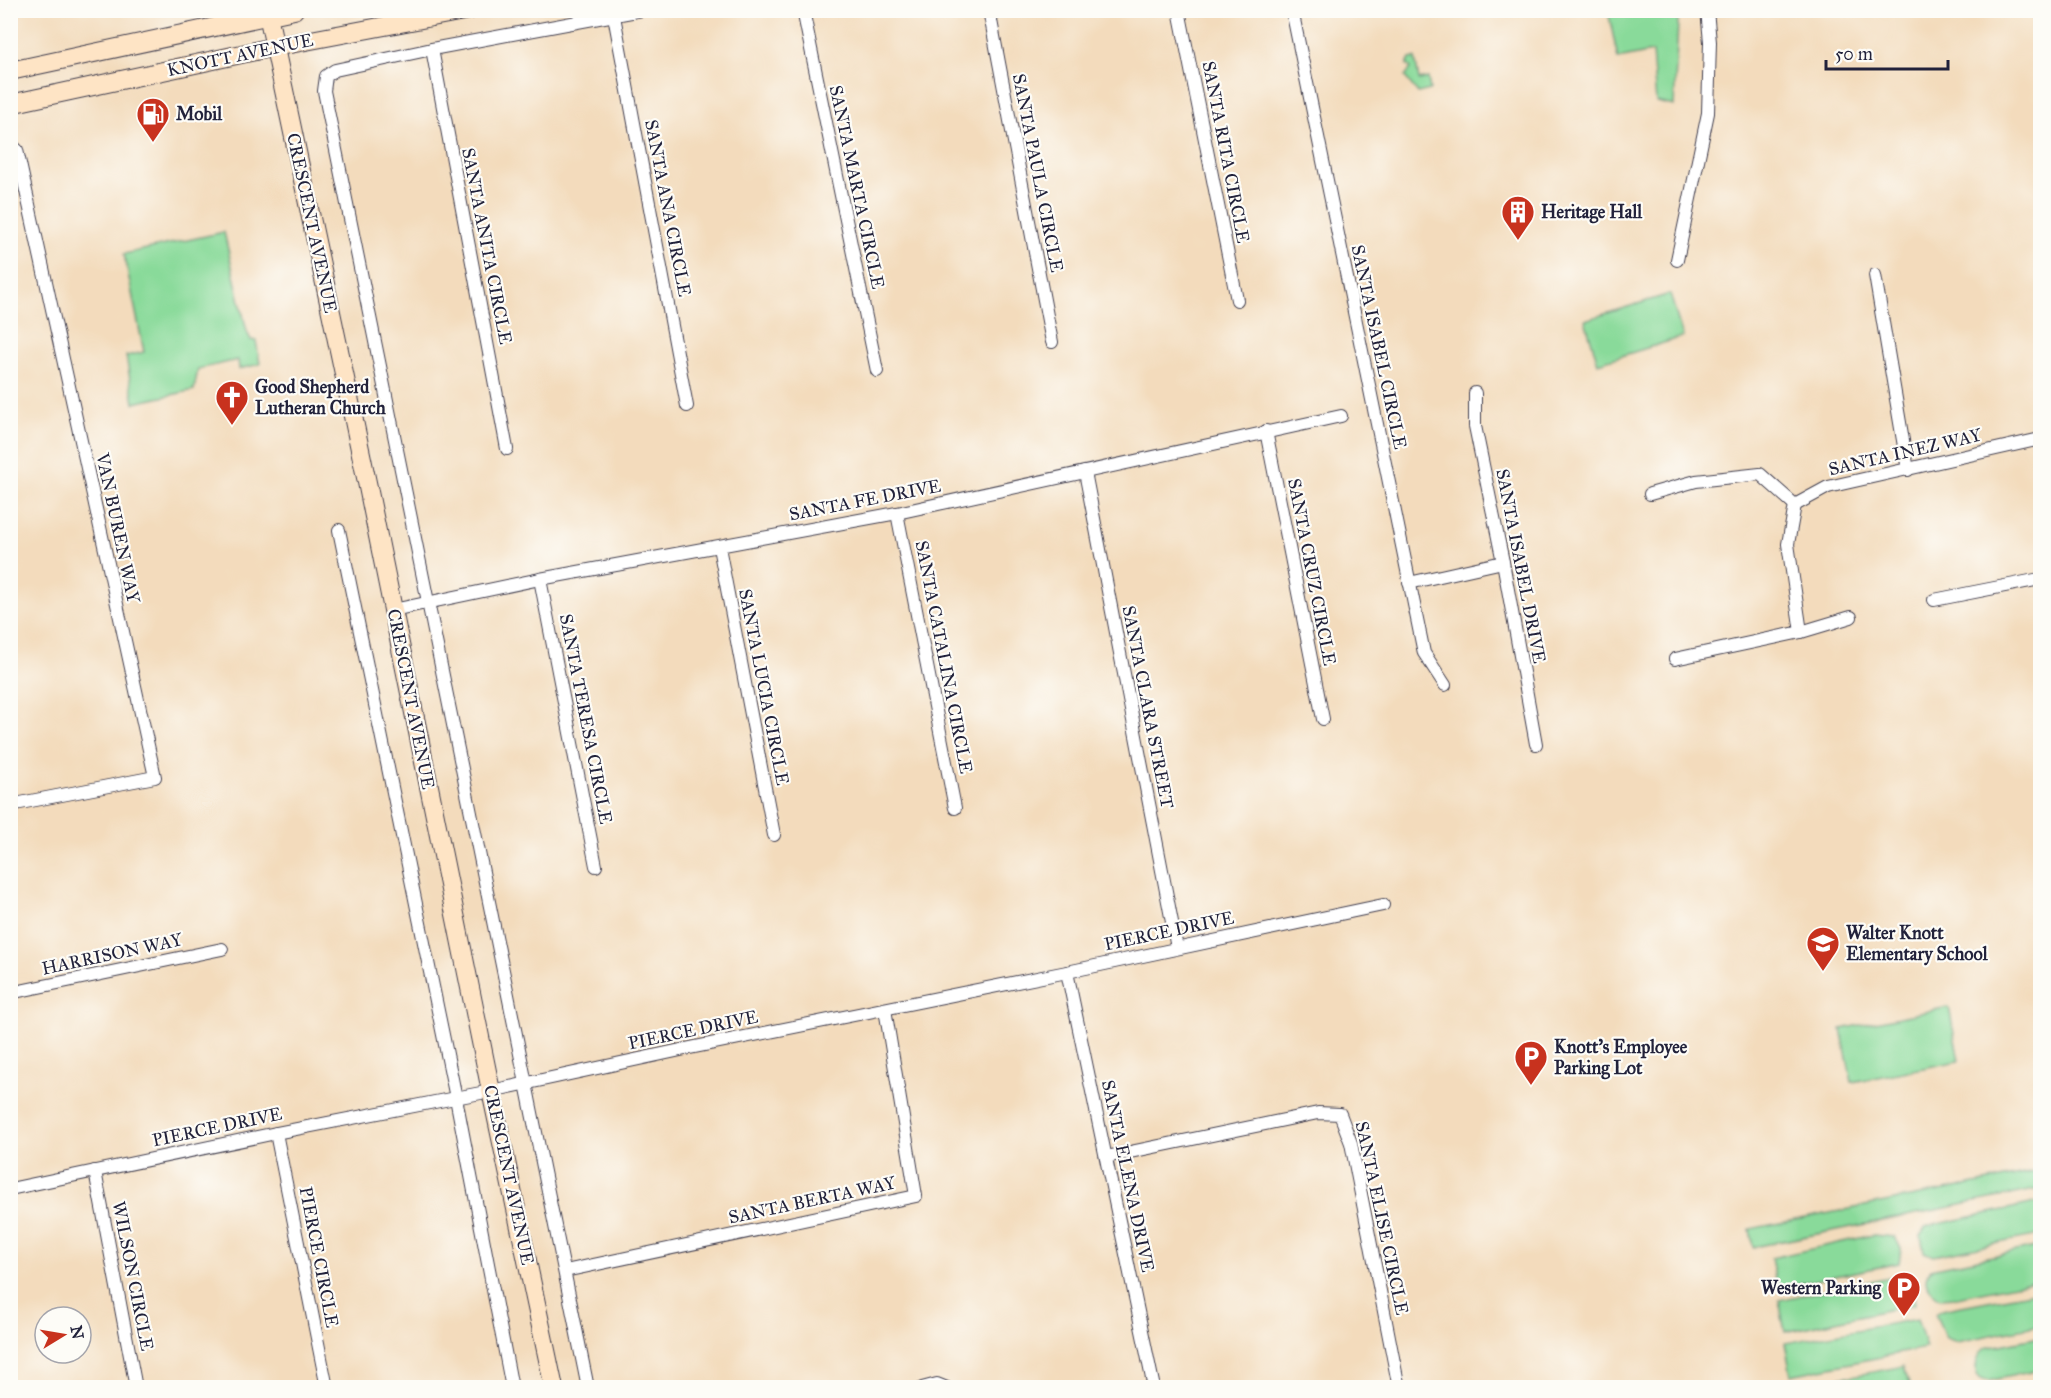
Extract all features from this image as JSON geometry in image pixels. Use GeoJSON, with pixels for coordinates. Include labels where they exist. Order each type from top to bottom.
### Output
{"type":"FeatureCollection","features":[{"type":"Feature","properties":{"kind":"street","name":"KNOTT AVENUE"},"geometry":{"type":"LineString","coordinates":[[10,71],[268,13],[294,10]]}},
{"type":"Feature","properties":{"kind":"street","name":"KNOTT AVENUE"},"geometry":{"type":"LineString","coordinates":[[10,104],[274,47],[470,10]]}},
{"type":"Feature","properties":{"kind":"street"},"geometry":{"type":"LineString","coordinates":[[432,49],[642,10]]}},
{"type":"Feature","properties":{"kind":"street","name":"SANTA MARTA CIRCLE"},"geometry":{"type":"LineString","coordinates":[[803,10],[877,371]]}},
{"type":"Feature","properties":{"kind":"street","name":"SANTA PAULA CIRCLE"},"geometry":{"type":"LineString","coordinates":[[989,10],[1052,342]]}},
{"type":"Feature","properties":{"kind":"street","name":"SANTA RITA CIRCLE"},"geometry":{"type":"LineString","coordinates":[[1179,10],[1237,300]]}},
{"type":"Feature","properties":{"kind":"street","name":"SANTA ISABEL CIRCLE"},"geometry":{"type":"LineString","coordinates":[[1292,10],[1424,653],[1445,685]]}},
{"type":"Feature","properties":{"kind":"street"},"geometry":{"type":"LineString","coordinates":[[1677,260],[1708,113],[1710,42],[1707,10]]}},
{"type":"Feature","properties":{"kind":"street","name":"CRESCENT AVENUE"},"geometry":{"type":"LineString","coordinates":[[268,13],[554,1388]]}},
{"type":"Feature","properties":{"kind":"street","name":"SANTA ANA CIRCLE"},"geometry":{"type":"LineString","coordinates":[[614,16],[687,406]]}},
{"type":"Feature","properties":{"kind":"street","name":"CRESCENT AVENUE"},"geometry":{"type":"LineString","coordinates":[[432,49],[334,70],[326,76],[324,91],[588,1388]]}},
{"type":"Feature","properties":{"kind":"street","name":"SANTA ANITA CIRCLE"},"geometry":{"type":"LineString","coordinates":[[432,49],[507,449]]}},
{"type":"Feature","properties":{"kind":"street","name":"VAN BUREN WAY"},"geometry":{"type":"LineString","coordinates":[[10,805],[155,777],[17,150],[11,143]]}},
{"type":"Feature","properties":{"kind":"street"},"geometry":{"type":"LineString","coordinates":[[1875,275],[1908,470]]}},
{"type":"Feature","properties":{"kind":"street","name":"SANTA ISABEL DRIVE"},"geometry":{"type":"LineString","coordinates":[[1475,393],[1475,426],[1503,562],[1536,744]]}},
{"type":"Feature","properties":{"kind":"street","name":"SANTA FE DRIVE"},"geometry":{"type":"LineString","coordinates":[[393,610],[540,579],[897,513],[1341,416]]}},
{"type":"Feature","properties":{"kind":"street","name":"SANTA CRUZ CIRCLE"},"geometry":{"type":"LineString","coordinates":[[1266,431],[1323,719]]}},
{"type":"Feature","properties":{"kind":"street","name":"SANTA INEZ WAY"},"geometry":{"type":"LineString","coordinates":[[1795,505],[1828,487],[2040,439]]}},
{"type":"Feature","properties":{"kind":"street","name":"SANTA CLARA STREET"},"geometry":{"type":"LineString","coordinates":[[1085,472],[1177,948]]}},
{"type":"Feature","properties":{"kind":"street"},"geometry":{"type":"LineString","coordinates":[[1650,494],[1696,481],[1760,474],[1795,505],[1788,544],[1802,632]]}},
{"type":"Feature","properties":{"kind":"street","name":"SANTA CATALINA CIRCLE"},"geometry":{"type":"LineString","coordinates":[[897,513],[955,808]]}},
{"type":"Feature","properties":{"kind":"street"},"geometry":{"type":"LineString","coordinates":[[339,530],[456,1098],[512,1388]]}},
{"type":"Feature","properties":{"kind":"street","name":"SANTA LUCIA CIRCLE"},"geometry":{"type":"LineString","coordinates":[[719,547],[774,835]]}},
{"type":"Feature","properties":{"kind":"street"},"geometry":{"type":"LineString","coordinates":[[1409,583],[1503,562]]}},
{"type":"Feature","properties":{"kind":"street","name":"SANTA TERESA CIRCLE"},"geometry":{"type":"LineString","coordinates":[[540,579],[596,866]]}},
{"type":"Feature","properties":{"kind":"street"},"geometry":{"type":"LineString","coordinates":[[1934,600],[2040,579]]}},
{"type":"Feature","properties":{"kind":"street"},"geometry":{"type":"LineString","coordinates":[[1675,659],[1802,632],[1851,617]]}},
{"type":"Feature","properties":{"kind":"street","name":"PIERCE DRIVE"},"geometry":{"type":"LineString","coordinates":[[10,1189],[1067,972],[1383,904]]}},
{"type":"Feature","properties":{"kind":"street","name":"HARRISON WAY"},"geometry":{"type":"LineString","coordinates":[[10,993],[222,950]]}},
{"type":"Feature","properties":{"kind":"street","name":"SANTA ELENA DRIVE"},"geometry":{"type":"LineString","coordinates":[[1067,972],[1154,1388]]}},
{"type":"Feature","properties":{"kind":"street","name":"SANTA BERTA WAY"},"geometry":{"type":"LineString","coordinates":[[566,1271],[916,1196],[885,1009]]}},
{"type":"Feature","properties":{"kind":"street","name":"SANTA ELISE CIRCLE"},"geometry":{"type":"LineString","coordinates":[[1106,1157],[1318,1113],[1340,1114],[1351,1143],[1399,1388]]}},
{"type":"Feature","properties":{"kind":"street","name":"PIERCE CIRCLE"},"geometry":{"type":"LineString","coordinates":[[276,1133],[327,1388]]}},
{"type":"Feature","properties":{"kind":"street","name":"WILSON CIRCLE"},"geometry":{"type":"LineString","coordinates":[[95,1171],[136,1388]]}},
{"type":"Feature","properties":{"kind":"street"},"geometry":{"type":"LineString","coordinates":[[922,1388],[937,1384],[947,1388]]}},
{"type":"Feature","properties":{"kind":"green space"},"geometry":{"type":"Polygon","coordinates":[[[1608,11],[1676,11],[1678,22],[1674,106],[1656,102],[1652,52],[1618,59],[1608,11]]]}},
{"type":"Feature","properties":{"kind":"green space"},"geometry":{"type":"Polygon","coordinates":[[[1415,58],[1419,80],[1428,78],[1430,90],[1418,93],[1405,77],[1411,68],[1407,65],[1410,59],[1415,58]]]}},
{"type":"Feature","properties":{"kind":"green space"},"geometry":{"type":"Polygon","coordinates":[[[224,232],[247,332],[251,340],[256,341],[260,364],[239,369],[238,360],[198,369],[194,390],[134,403],[126,356],[144,352],[124,254],[224,232]]]}},
{"type":"Feature","properties":{"kind":"green space"},"geometry":{"type":"Polygon","coordinates":[[[1670,294],[1683,337],[1598,363],[1585,320],[1670,294]]]}},
{"type":"Feature","properties":{"kind":"green space"},"geometry":{"type":"Polygon","coordinates":[[[1949,1007],[1959,1061],[1852,1082],[1841,1029],[1949,1007]]]}},
{"type":"Feature","properties":{"kind":"green space"},"geometry":{"type":"Polygon","coordinates":[[[2040,1171],[2040,1189],[1753,1247],[1750,1229],[2040,1171]]]}},
{"type":"Feature","properties":{"kind":"green space"},"geometry":{"type":"Polygon","coordinates":[[[2040,1202],[2040,1235],[1933,1256],[1924,1252],[1921,1236],[1925,1227],[2040,1202]]]}},
{"type":"Feature","properties":{"kind":"green space"},"geometry":{"type":"Polygon","coordinates":[[[1873,1235],[1895,1237],[1901,1249],[1899,1263],[1777,1288],[1771,1258],[1873,1235]]]}},
{"type":"Feature","properties":{"kind":"green space"},"geometry":{"type":"Polygon","coordinates":[[[2040,1246],[2040,1280],[1957,1297],[1940,1298],[1927,1285],[1926,1277],[1931,1269],[2040,1246]]]}},
{"type":"Feature","properties":{"kind":"green space"},"geometry":{"type":"Polygon","coordinates":[[[1899,1275],[1912,1287],[1915,1304],[1785,1332],[1779,1300],[1899,1275]]]}},
{"type":"Feature","properties":{"kind":"green space"},"geometry":{"type":"Polygon","coordinates":[[[2040,1291],[2040,1325],[1957,1342],[1946,1338],[1935,1314],[1941,1310],[2040,1291]]]}},
{"type":"Feature","properties":{"kind":"green space"},"geometry":{"type":"Polygon","coordinates":[[[1917,1319],[1926,1348],[1791,1375],[1785,1343],[1917,1319]]]}},
{"type":"Feature","properties":{"kind":"green space"},"geometry":{"type":"Polygon","coordinates":[[[2040,1337],[2040,1370],[1988,1381],[1979,1376],[1977,1362],[1985,1348],[2040,1337]]]}},
{"type":"Feature","properties":{"kind":"green space"},"geometry":{"type":"Polygon","coordinates":[[[1904,1366],[1910,1387],[1798,1387],[1798,1386],[1904,1366]]]}},
{"type":"Feature","properties":{"kind":"place","name":"Mobil"},"geometry":{"type":"Point","coordinates":[153,143]}},
{"type":"Feature","properties":{"kind":"place","name":"Heritage Hall"},"geometry":{"type":"Point","coordinates":[1518,241]}},
{"type":"Feature","properties":{"kind":"place","name":"Good Shepherd Lutheran Church"},"geometry":{"type":"Point","coordinates":[232,426]}},
{"type":"Feature","properties":{"kind":"place","name":"Walter Knott Elementary School"},"geometry":{"type":"Point","coordinates":[1823,972]}},
{"type":"Feature","properties":{"kind":"place","name":"Knott's Employee Parking Lot"},"geometry":{"type":"Point","coordinates":[1531,1086]}},
{"type":"Feature","properties":{"kind":"place","name":"Western Parking"},"geometry":{"type":"Point","coordinates":[1904,1317]}}]}
